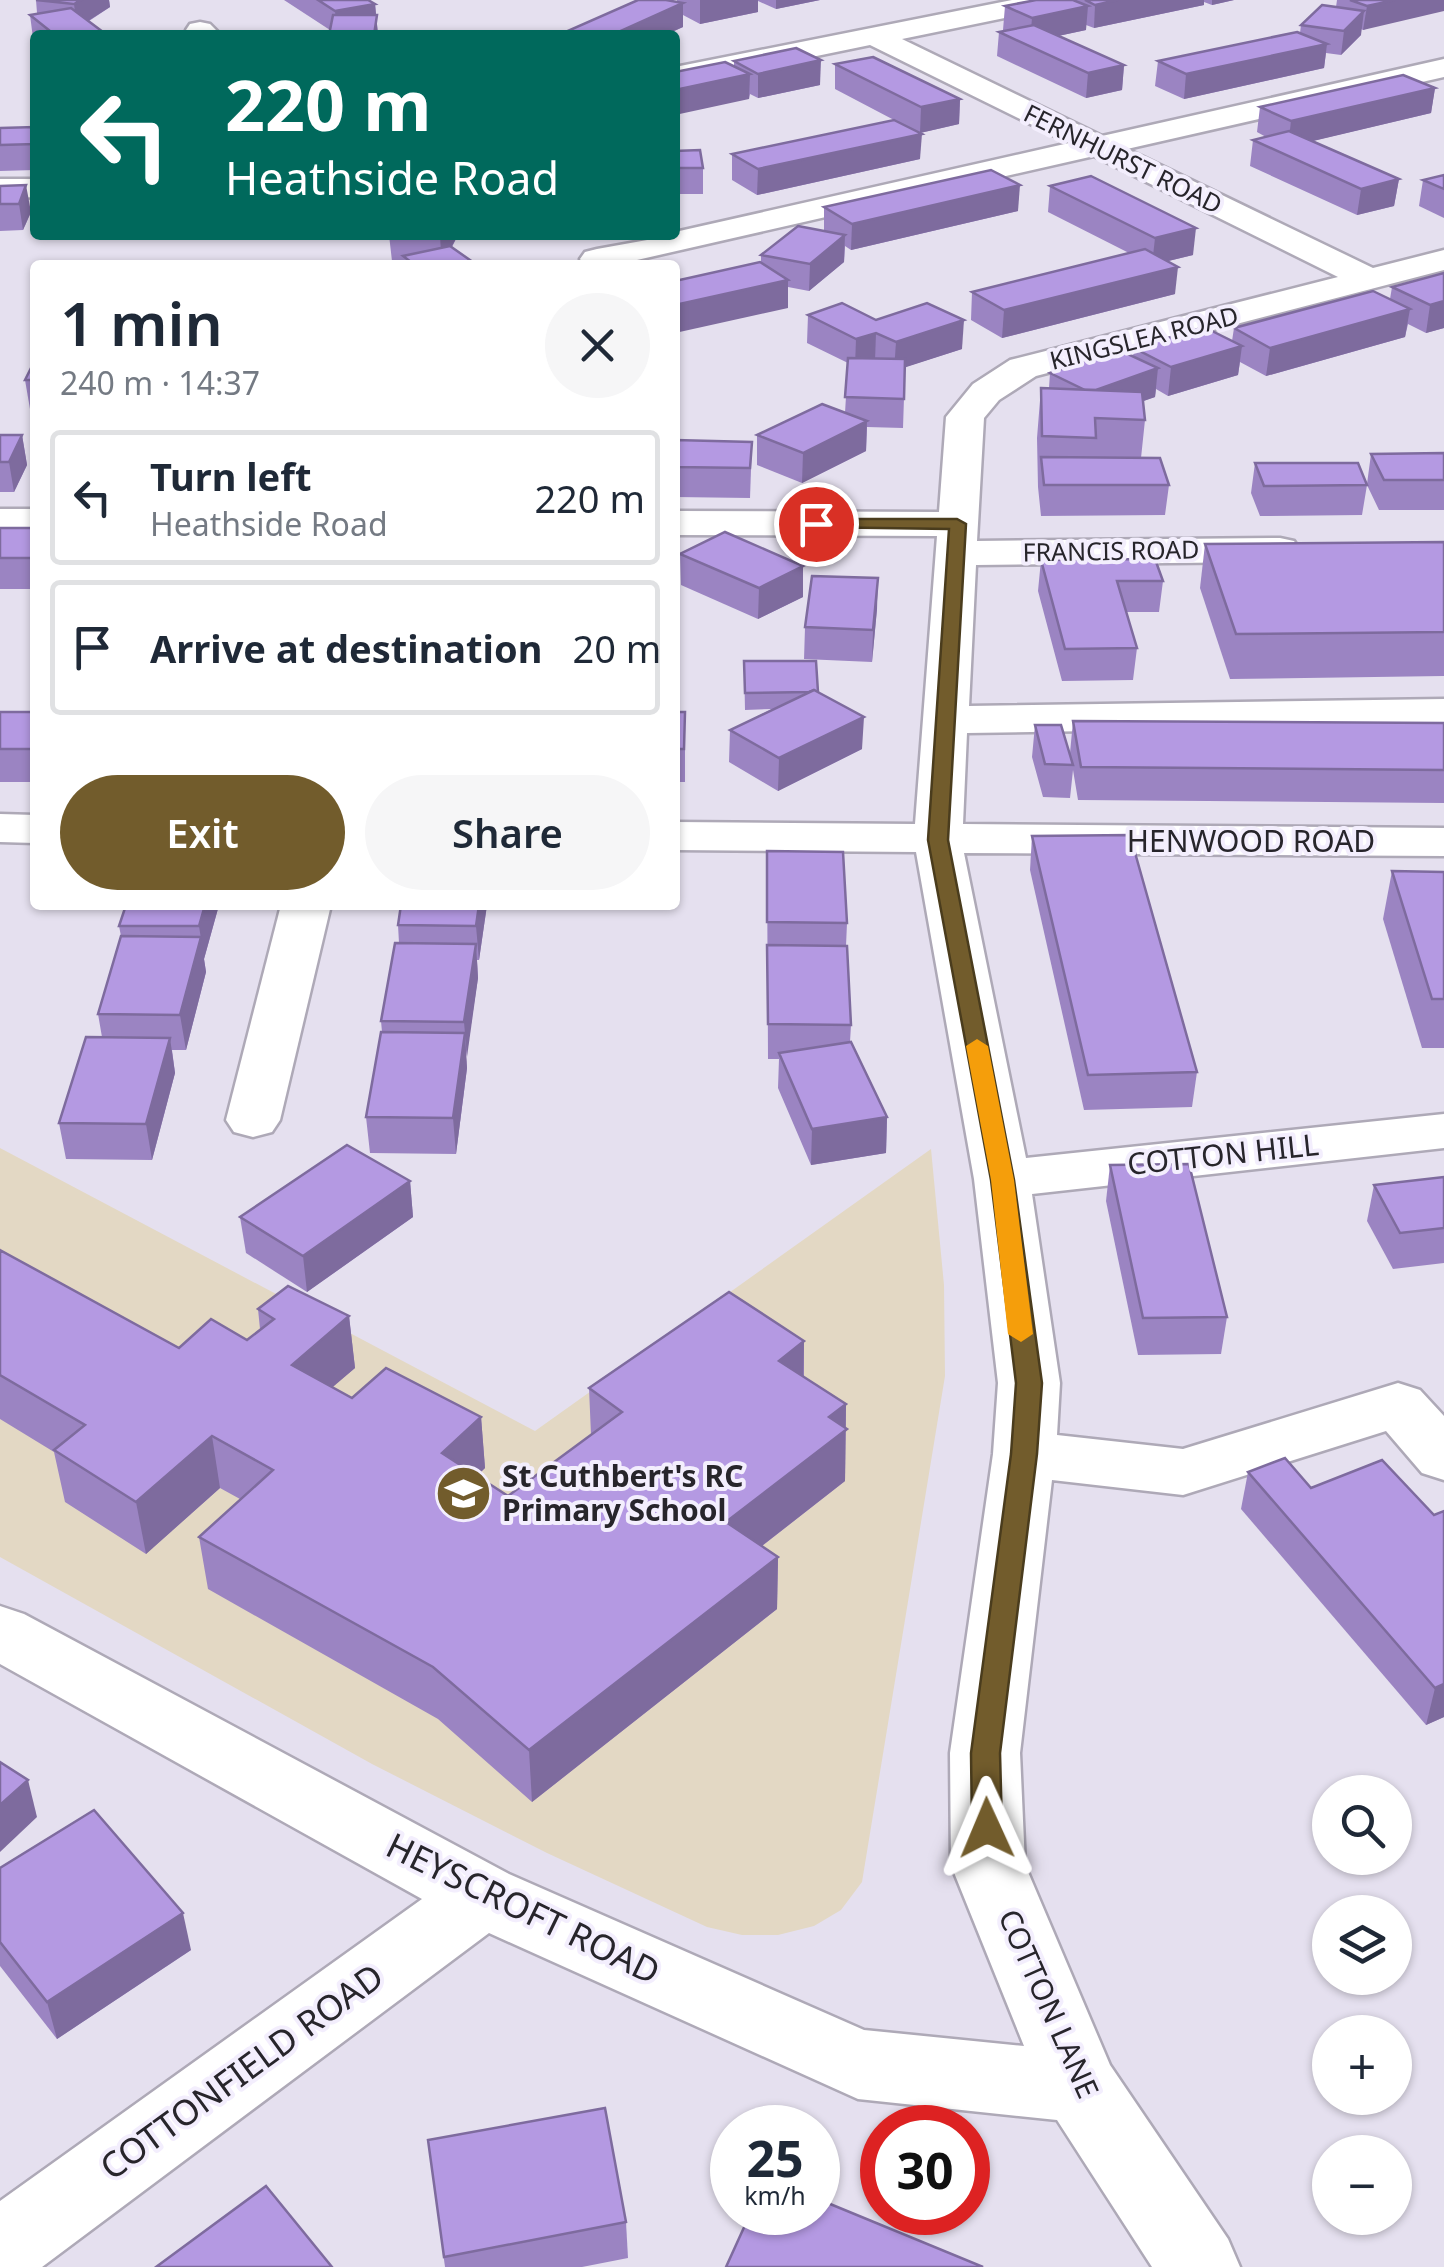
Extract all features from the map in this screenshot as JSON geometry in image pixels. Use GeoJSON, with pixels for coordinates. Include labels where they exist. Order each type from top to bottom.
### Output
{"type":"FeatureCollection","features":[{"type":"Feature","properties":{"kind":"street"},"geometry":{"type":"LineString","coordinates":[[680,75],[1053,0]]}},
{"type":"Feature","properties":{"kind":"street","name":"FERNHURST ROAD"},"geometry":{"type":"LineString","coordinates":[[876,37],[1371,280]]}},
{"type":"Feature","properties":{"kind":"street"},"geometry":{"type":"LineString","coordinates":[[597,259],[1444,68]]}},
{"type":"Feature","properties":{"kind":"street"},"geometry":{"type":"LineString","coordinates":[[0,188],[30,188]]}},
{"type":"Feature","properties":{"kind":"street","name":"KINGSLEA ROAD"},"geometry":{"type":"LineString","coordinates":[[958,539],[965,417],[986,392],[1023,368],[1444,260]]}},
{"type":"Feature","properties":{"kind":"street"},"geometry":{"type":"LineString","coordinates":[[0,522],[30,522]]}},
{"type":"Feature","properties":{"kind":"street","name":"FRANCIS ROAD"},"geometry":{"type":"LineString","coordinates":[[680,523],[958,539],[1328,549]]}},
{"type":"Feature","properties":{"kind":"street","name":"COTTON LANE"},"geometry":{"type":"LineString","coordinates":[[958,539],[938,840],[1002,1180],[1029,1383],[1024,1454],[985,1753],[988,1865],[1080,2087],[1199,2267]]}},
{"type":"Feature","properties":{"kind":"street"},"geometry":{"type":"LineString","coordinates":[[948,706],[1444,684]]}},
{"type":"Feature","properties":{"kind":"street"},"geometry":{"type":"LineString","coordinates":[[948,706],[1444,712]]}},
{"type":"Feature","properties":{"kind":"street"},"geometry":{"type":"LineString","coordinates":[[0,828],[30,829]]}},
{"type":"Feature","properties":{"kind":"street","name":"HENWOOD ROAD"},"geometry":{"type":"LineString","coordinates":[[680,836],[1444,842]]}},
{"type":"Feature","properties":{"kind":"street"},"geometry":{"type":"LineString","coordinates":[[253,1120],[305,910]]}},
{"type":"Feature","properties":{"kind":"street","name":"COTTON HILL"},"geometry":{"type":"LineString","coordinates":[[1002,1180],[1444,1131]]}},
{"type":"Feature","properties":{"kind":"street"},"geometry":{"type":"LineString","coordinates":[[1024,1454],[1183,1472],[1398,1406],[1444,1457]]}},
{"type":"Feature","properties":{"kind":"street","name":"HEYSCROFT ROAD"},"geometry":{"type":"LineString","coordinates":[[0,1632],[483,1896],[858,2064],[1080,2087]]}},
{"type":"Feature","properties":{"kind":"street","name":"COTTONFIELD ROAD"},"geometry":{"type":"LineString","coordinates":[[0,2249],[483,1896]]}},
{"type":"Feature","properties":{"kind":"shaded area","name":"St Cuthbert's RC Primary School"},"geometry":{"type":"Polygon","coordinates":[[[0,1148],[535,1431],[931,1149],[944,1285],[945,1376],[862,1882],[841,1910],[814,1926],[778,1935],[742,1935],[707,1927],[547,1853],[372,1764],[0,1557],[0,1148]]]}},
{"type":"Feature","properties":{"kind":"building"},"geometry":{"type":"Polygon","coordinates":[[[36,0],[81,0],[74,4],[36,0]]]}},
{"type":"Feature","properties":{"kind":"building"},"geometry":{"type":"Polygon","coordinates":[[[318,0],[368,0],[375,4],[335,11],[318,0]]]}},
{"type":"Feature","properties":{"kind":"building"},"geometry":{"type":"Polygon","coordinates":[[[638,0],[683,3],[623,30],[570,30],[638,0]]]}},
{"type":"Feature","properties":{"kind":"building"},"geometry":{"type":"Polygon","coordinates":[[[1036,0],[1073,0],[1088,6],[1032,18],[1005,6],[1036,0]]]}},
{"type":"Feature","properties":{"kind":"building"},"geometry":{"type":"Polygon","coordinates":[[[1085,0],[1118,0],[1095,5],[1085,0]]]}},
{"type":"Feature","properties":{"kind":"building"},"geometry":{"type":"Polygon","coordinates":[[[1350,0],[1395,0],[1367,6],[1350,0]]]}},
{"type":"Feature","properties":{"kind":"building"},"geometry":{"type":"Polygon","coordinates":[[[1322,5],[1364,11],[1344,31],[1301,25],[1322,5]]]}},
{"type":"Feature","properties":{"kind":"building"},"geometry":{"type":"Polygon","coordinates":[[[71,8],[100,30],[49,30],[30,15],[71,8]]]}},
{"type":"Feature","properties":{"kind":"building"},"geometry":{"type":"Polygon","coordinates":[[[333,15],[377,15],[375,30],[330,30],[333,15]]]}},
{"type":"Feature","properties":{"kind":"building"},"geometry":{"type":"Polygon","coordinates":[[[1034,25],[1124,65],[1088,73],[999,32],[1034,25]]]}},
{"type":"Feature","properties":{"kind":"building"},"geometry":{"type":"Polygon","coordinates":[[[1297,32],[1327,44],[1186,74],[1158,61],[1297,32]]]}},
{"type":"Feature","properties":{"kind":"building"},"geometry":{"type":"Polygon","coordinates":[[[796,48],[821,60],[758,74],[734,61],[796,48]]]}},
{"type":"Feature","properties":{"kind":"building"},"geometry":{"type":"Polygon","coordinates":[[[873,57],[960,99],[921,107],[835,64],[873,57]]]}},
{"type":"Feature","properties":{"kind":"building"},"geometry":{"type":"Polygon","coordinates":[[[725,62],[750,74],[680,89],[680,71],[725,62]]]}},
{"type":"Feature","properties":{"kind":"building"},"geometry":{"type":"Polygon","coordinates":[[[1403,75],[1435,88],[1291,121],[1260,107],[1403,75]]]}},
{"type":"Feature","properties":{"kind":"building"},"geometry":{"type":"Polygon","coordinates":[[[894,120],[922,134],[758,169],[732,154],[894,120]]]}},
{"type":"Feature","properties":{"kind":"building"},"geometry":{"type":"Polygon","coordinates":[[[30,127],[30,144],[0,145],[0,128],[30,127]]]}},
{"type":"Feature","properties":{"kind":"building"},"geometry":{"type":"Polygon","coordinates":[[[1289,131],[1399,179],[1361,189],[1253,140],[1289,131]]]}},
{"type":"Feature","properties":{"kind":"building"},"geometry":{"type":"Polygon","coordinates":[[[700,150],[703,168],[680,168],[680,151],[700,150]]]}},
{"type":"Feature","properties":{"kind":"building"},"geometry":{"type":"Polygon","coordinates":[[[991,170],[1020,185],[852,224],[824,207],[991,170]]]}},
{"type":"Feature","properties":{"kind":"building"},"geometry":{"type":"Polygon","coordinates":[[[1444,175],[1444,189],[1423,180],[1444,175]]]}},
{"type":"Feature","properties":{"kind":"building"},"geometry":{"type":"Polygon","coordinates":[[[1091,176],[1196,228],[1155,238],[1050,186],[1091,176]]]}},
{"type":"Feature","properties":{"kind":"building"},"geometry":{"type":"Polygon","coordinates":[[[26,185],[19,204],[0,204],[0,186],[26,185]]]}},
{"type":"Feature","properties":{"kind":"building"},"geometry":{"type":"Polygon","coordinates":[[[798,226],[845,235],[810,264],[761,255],[798,226]]]}},
{"type":"Feature","properties":{"kind":"building"},"geometry":{"type":"Polygon","coordinates":[[[450,246],[470,260],[408,260],[403,256],[450,246]]]}},
{"type":"Feature","properties":{"kind":"building"},"geometry":{"type":"Polygon","coordinates":[[[1145,249],[1178,267],[1004,310],[972,292],[1145,249]]]}},
{"type":"Feature","properties":{"kind":"building"},"geometry":{"type":"Polygon","coordinates":[[[760,262],[788,280],[680,304],[680,280],[760,262]]]}},
{"type":"Feature","properties":{"kind":"building"},"geometry":{"type":"Polygon","coordinates":[[[1444,273],[1444,301],[1430,305],[1392,287],[1444,273]]]}},
{"type":"Feature","properties":{"kind":"building"},"geometry":{"type":"Polygon","coordinates":[[[1373,291],[1410,309],[1270,348],[1234,328],[1373,291]]]}},
{"type":"Feature","properties":{"kind":"building"},"geometry":{"type":"Polygon","coordinates":[[[842,303],[876,320],[927,303],[964,320],[896,342],[876,333],[856,339],[808,315],[842,303]]]}},
{"type":"Feature","properties":{"kind":"building"},"geometry":{"type":"Polygon","coordinates":[[[1204,327],[1242,346],[1171,367],[1134,348],[1204,327]]]}},
{"type":"Feature","properties":{"kind":"building"},"geometry":{"type":"Polygon","coordinates":[[[1117,349],[1158,368],[1096,390],[1085,390],[1050,373],[1117,349]]]}},
{"type":"Feature","properties":{"kind":"building"},"geometry":{"type":"Polygon","coordinates":[[[848,358],[905,359],[904,399],[845,397],[848,358]]]}},
{"type":"Feature","properties":{"kind":"building"},"geometry":{"type":"Polygon","coordinates":[[[1041,388],[1142,392],[1145,420],[1095,418],[1096,438],[1042,436],[1041,388]]]}},
{"type":"Feature","properties":{"kind":"building"},"geometry":{"type":"Polygon","coordinates":[[[822,404],[867,421],[803,453],[757,435],[822,404]]]}},
{"type":"Feature","properties":{"kind":"building"},"geometry":{"type":"Polygon","coordinates":[[[0,435],[22,435],[9,462],[0,462],[0,435]]]}},
{"type":"Feature","properties":{"kind":"building"},"geometry":{"type":"Polygon","coordinates":[[[680,440],[752,442],[750,468],[680,467],[680,440]]]}},
{"type":"Feature","properties":{"kind":"building"},"geometry":{"type":"Polygon","coordinates":[[[1444,453],[1444,480],[1384,480],[1371,454],[1444,453]]]}},
{"type":"Feature","properties":{"kind":"building"},"geometry":{"type":"Polygon","coordinates":[[[1041,457],[1160,458],[1169,485],[1044,485],[1041,457]]]}},
{"type":"Feature","properties":{"kind":"building"},"geometry":{"type":"Polygon","coordinates":[[[1255,463],[1358,463],[1367,485],[1264,486],[1255,463]]]}},
{"type":"Feature","properties":{"kind":"building"},"geometry":{"type":"Polygon","coordinates":[[[0,528],[30,528],[30,558],[0,558],[0,528]]]}},
{"type":"Feature","properties":{"kind":"building"},"geometry":{"type":"Polygon","coordinates":[[[725,532],[803,566],[759,588],[680,554],[725,532]]]}},
{"type":"Feature","properties":{"kind":"building"},"geometry":{"type":"Polygon","coordinates":[[[1444,542],[1444,632],[1236,634],[1205,544],[1444,542]]]}},
{"type":"Feature","properties":{"kind":"building"},"geometry":{"type":"Polygon","coordinates":[[[1155,559],[1163,581],[1117,581],[1137,648],[1065,649],[1041,560],[1155,559]]]}},
{"type":"Feature","properties":{"kind":"building"},"geometry":{"type":"Polygon","coordinates":[[[812,576],[878,578],[873,630],[805,627],[812,576]]]}},
{"type":"Feature","properties":{"kind":"building"},"geometry":{"type":"Polygon","coordinates":[[[744,661],[816,661],[818,692],[745,693],[744,661]]]}},
{"type":"Feature","properties":{"kind":"building"},"geometry":{"type":"Polygon","coordinates":[[[814,690],[864,717],[779,758],[730,730],[814,690]]]}},
{"type":"Feature","properties":{"kind":"building"},"geometry":{"type":"Polygon","coordinates":[[[0,712],[30,712],[30,749],[0,749],[0,712]]]}},
{"type":"Feature","properties":{"kind":"building"},"geometry":{"type":"Polygon","coordinates":[[[680,712],[685,712],[684,749],[680,749],[680,712]]]}},
{"type":"Feature","properties":{"kind":"building"},"geometry":{"type":"Polygon","coordinates":[[[1073,721],[1444,723],[1444,770],[1081,767],[1073,721]]]}},
{"type":"Feature","properties":{"kind":"building"},"geometry":{"type":"Polygon","coordinates":[[[1035,725],[1061,725],[1073,765],[1045,764],[1035,725]]]}},
{"type":"Feature","properties":{"kind":"building"},"geometry":{"type":"Polygon","coordinates":[[[1130,835],[1197,1072],[1088,1075],[1032,836],[1130,835]]]}},
{"type":"Feature","properties":{"kind":"building"},"geometry":{"type":"Polygon","coordinates":[[[767,851],[843,852],[847,923],[767,922],[767,851]]]}},
{"type":"Feature","properties":{"kind":"building"},"geometry":{"type":"Polygon","coordinates":[[[1392,871],[1444,872],[1444,999],[1432,999],[1392,871]]]}},
{"type":"Feature","properties":{"kind":"building"},"geometry":{"type":"Polygon","coordinates":[[[124,910],[204,910],[199,926],[119,926],[124,910]]]}},
{"type":"Feature","properties":{"kind":"building"},"geometry":{"type":"Polygon","coordinates":[[[400,910],[478,910],[476,926],[398,925],[400,910]]]}},
{"type":"Feature","properties":{"kind":"building"},"geometry":{"type":"Polygon","coordinates":[[[121,936],[201,937],[180,1015],[98,1014],[121,936]]]}},
{"type":"Feature","properties":{"kind":"building"},"geometry":{"type":"Polygon","coordinates":[[[395,943],[476,944],[464,1022],[381,1021],[395,943]]]}},
{"type":"Feature","properties":{"kind":"building"},"geometry":{"type":"Polygon","coordinates":[[[767,945],[847,946],[851,1025],[768,1024],[767,945]]]}},
{"type":"Feature","properties":{"kind":"building"},"geometry":{"type":"Polygon","coordinates":[[[381,1032],[465,1033],[453,1118],[366,1117],[381,1032]]]}},
{"type":"Feature","properties":{"kind":"building"},"geometry":{"type":"Polygon","coordinates":[[[86,1037],[170,1038],[146,1124],[59,1123],[86,1037]]]}},
{"type":"Feature","properties":{"kind":"building"},"geometry":{"type":"Polygon","coordinates":[[[851,1042],[887,1117],[812,1129],[779,1053],[851,1042]]]}},
{"type":"Feature","properties":{"kind":"building"},"geometry":{"type":"Polygon","coordinates":[[[347,1145],[410,1181],[303,1256],[240,1217],[347,1145]]]}},
{"type":"Feature","properties":{"kind":"building"},"geometry":{"type":"Polygon","coordinates":[[[1189,1164],[1227,1317],[1143,1318],[1110,1165],[1189,1164]]]}},
{"type":"Feature","properties":{"kind":"building"},"geometry":{"type":"Polygon","coordinates":[[[1444,1177],[1444,1228],[1400,1233],[1374,1185],[1444,1177]]]}},
{"type":"Feature","properties":{"kind":"building"},"geometry":{"type":"Polygon","coordinates":[[[0,1250],[179,1348],[211,1319],[247,1340],[274,1319],[258,1309],[288,1286],[349,1316],[292,1365],[352,1398],[386,1368],[481,1417],[442,1453],[508,1496],[622,1412],[589,1388],[729,1292],[804,1341],[779,1361],[846,1404],[829,1417],[847,1429],[726,1522],[778,1557],[529,1750],[433,1667],[199,1537],[273,1470],[212,1436],[136,1502],[54,1450],[85,1425],[0,1375],[0,1250]]]}},
{"type":"Feature","properties":{"kind":"building"},"geometry":{"type":"Polygon","coordinates":[[[1285,1458],[1311,1488],[1382,1460],[1434,1515],[1444,1511],[1444,1684],[1435,1688],[1248,1472],[1285,1458]]]}},
{"type":"Feature","properties":{"kind":"building"},"geometry":{"type":"Polygon","coordinates":[[[0,1762],[28,1780],[0,1805],[0,1762]]]}},
{"type":"Feature","properties":{"kind":"building"},"geometry":{"type":"Polygon","coordinates":[[[94,1810],[183,1913],[47,2002],[0,1942],[0,1868],[94,1810]]]}},
{"type":"Feature","properties":{"kind":"building"},"geometry":{"type":"Polygon","coordinates":[[[605,2108],[626,2222],[444,2257],[428,2140],[605,2108]]]}},
{"type":"Feature","properties":{"kind":"building"},"geometry":{"type":"Polygon","coordinates":[[[266,2186],[332,2267],[156,2267],[266,2186]]]}},
{"type":"Feature","properties":{"kind":"building"},"geometry":{"type":"Polygon","coordinates":[[[840,2208],[860,2216],[860,2235],[905,2235],[983,2267],[726,2267],[741,2235],[840,2235],[840,2208]]]}},
{"type":"Feature","properties":{"kind":"slow traffic"},"geometry":{"type":"LineString","coordinates":[[977,1046],[1002,1180],[1021,1334]]}},
{"type":"Feature","properties":{"kind":"place","name":"St Cuthbert's RC Primary School"},"geometry":{"type":"Point","coordinates":[463,1494]}},
{"type":"Feature","properties":{"kind":"route"},"geometry":{"type":"LineString","coordinates":[[816,524],[957,524],[938,840],[1002,1180],[1029,1383],[1024,1454],[985,1753],[987,1828]]}}]}
